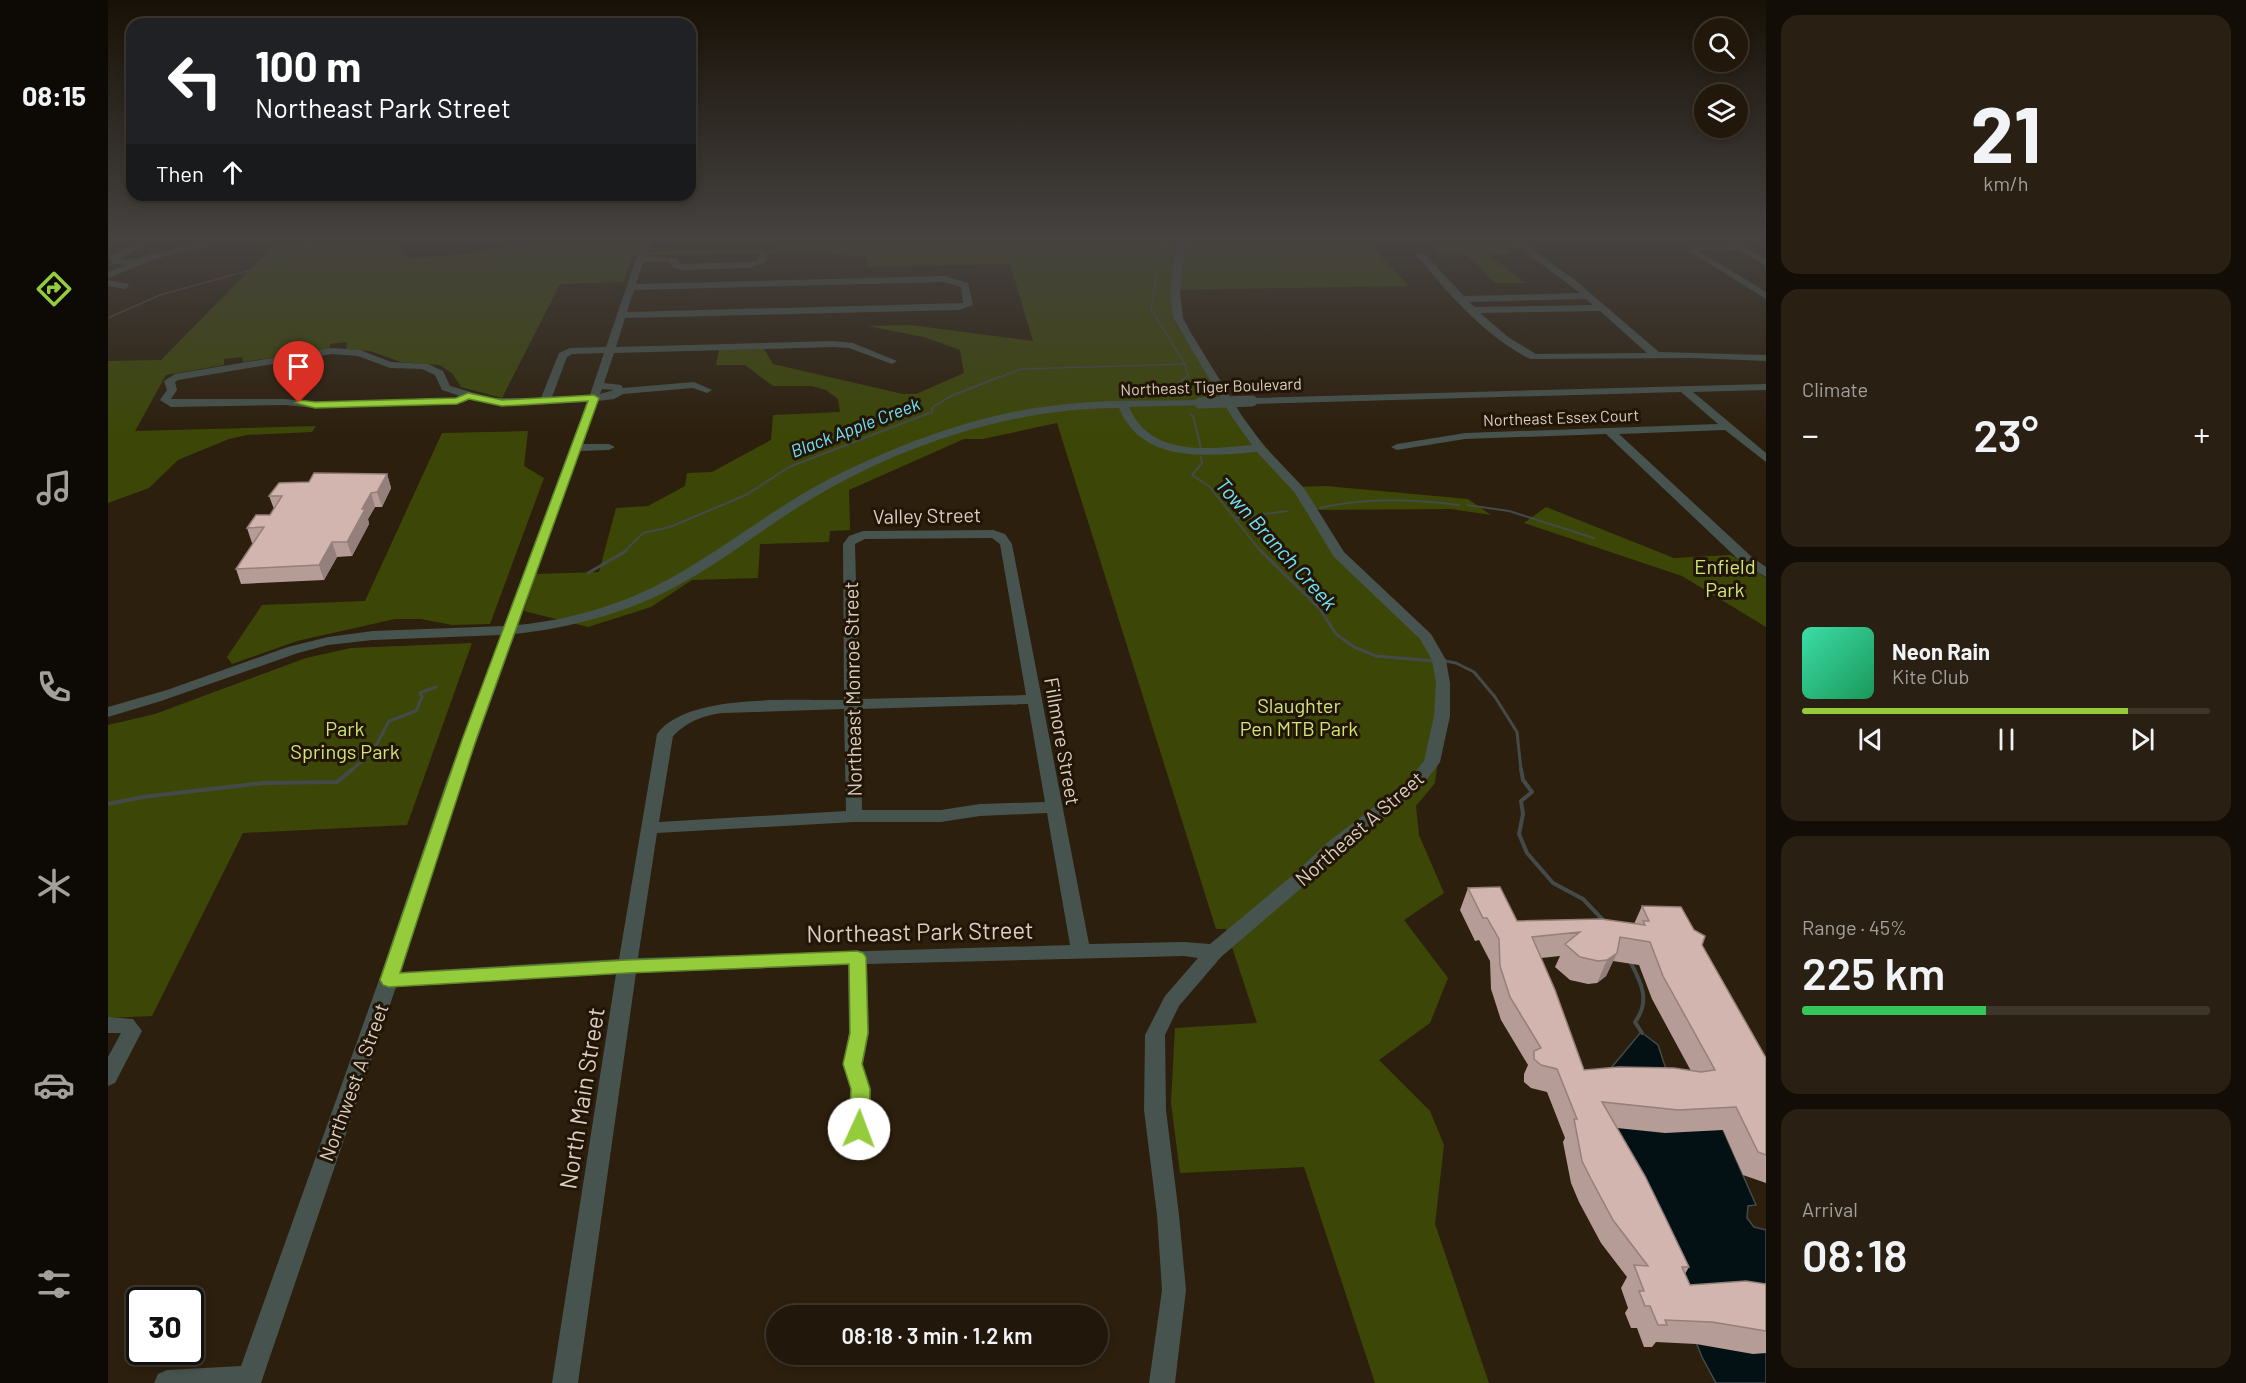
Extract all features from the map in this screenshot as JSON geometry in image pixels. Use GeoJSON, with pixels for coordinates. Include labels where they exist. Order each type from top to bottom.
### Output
{"type":"FeatureCollection","features":[{"type":"Feature","properties":{"kind":"street","name":"Northwest A Street"},"geometry":{"type":"LineString","coordinates":[[248,1381],[389,980],[458,771],[594,398],[626,304]]}},
{"type":"Feature","properties":{"kind":"street"},"geometry":{"type":"LineString","coordinates":[[622,315],[959,307],[968,304]]}},
{"type":"Feature","properties":{"kind":"street","name":"Northeast A Street"},"geometry":{"type":"LineString","coordinates":[[1162,1383],[1174,1290],[1155,1110],[1155,1035],[1172,1001],[1214,952],[1299,880],[1334,846],[1414,785],[1425,773],[1432,762],[1443,716],[1440,664],[1426,637],[1339,554],[1300,491],[1260,448],[1237,417],[1178,318],[1176,304]]}},
{"type":"Feature","properties":{"kind":"street"},"geometry":{"type":"LineString","coordinates":[[1467,304],[1521,350],[1534,357],[1766,358]]}},
{"type":"Feature","properties":{"kind":"street"},"geometry":{"type":"LineString","coordinates":[[1597,304],[1657,356]]}},
{"type":"Feature","properties":{"kind":"street"},"geometry":{"type":"LineString","coordinates":[[1474,310],[1603,308]]}},
{"type":"Feature","properties":{"kind":"street"},"geometry":{"type":"LineString","coordinates":[[546,399],[565,353],[834,344],[850,345],[892,361]]}},
{"type":"Feature","properties":{"kind":"street"},"geometry":{"type":"LineString","coordinates":[[468,396],[457,401],[315,405],[285,402],[171,404],[165,398],[172,390],[169,381],[175,377],[312,353],[343,351],[370,356],[390,365],[432,369],[439,373],[446,388],[468,396],[502,403],[610,397],[620,391],[694,386],[706,390]]}},
{"type":"Feature","properties":{"kind":"street"},"geometry":{"type":"LineString","coordinates":[[598,385],[617,387],[620,391]]}},
{"type":"Feature","properties":{"kind":"street","name":"Northeast Tiger Boulevard"},"geometry":{"type":"LineString","coordinates":[[108,712],[189,688],[286,652],[330,641],[358,637],[509,630],[579,619],[630,603],[694,568],[812,494],[876,462],[1016,415],[1074,407],[1123,405],[1766,387]]}},
{"type":"Feature","properties":{"kind":"street"},"geometry":{"type":"LineString","coordinates":[[1684,390],[1766,459]]}},
{"type":"Feature","properties":{"kind":"street"},"geometry":{"type":"LineString","coordinates":[[1123,405],[1132,424],[1161,444],[1213,452],[1260,448]]}},
{"type":"Feature","properties":{"kind":"street","name":"Northeast Essex Court"},"geometry":{"type":"LineString","coordinates":[[1397,447],[1466,436],[1727,427]]}},
{"type":"Feature","properties":{"kind":"street"},"geometry":{"type":"LineString","coordinates":[[1610,432],[1746,560],[1766,573]]}},
{"type":"Feature","properties":{"kind":"street"},"geometry":{"type":"LineString","coordinates":[[576,448],[609,447]]}},
{"type":"Feature","properties":{"kind":"street","name":"Valley Street"},"geometry":{"type":"LineString","coordinates":[[853,539],[863,535],[927,534],[993,534],[1001,537]]}},
{"type":"Feature","properties":{"kind":"street","name":"Fillmore Street"},"geometry":{"type":"LineString","coordinates":[[1001,537],[1006,544],[1081,953]]}},
{"type":"Feature","properties":{"kind":"street","name":"Northeast Monroe Street"},"geometry":{"type":"LineString","coordinates":[[650,828],[854,816],[854,704],[849,544],[853,539]]}},
{"type":"Feature","properties":{"kind":"street"},"geometry":{"type":"LineString","coordinates":[[854,704],[1034,699]]}},
{"type":"Feature","properties":{"kind":"street","name":"North Main Street"},"geometry":{"type":"LineString","coordinates":[[565,1383],[627,966],[665,735],[679,721],[698,711],[723,708],[854,704]]}},
{"type":"Feature","properties":{"kind":"street"},"geometry":{"type":"LineString","coordinates":[[854,816],[941,816],[980,810],[1053,807]]}},
{"type":"Feature","properties":{"kind":"street","name":"Northeast Park Street"},"geometry":{"type":"LineString","coordinates":[[389,980],[627,966],[857,957],[1184,949],[1214,952]]}},
{"type":"Feature","properties":{"kind":"street"},"geometry":{"type":"LineString","coordinates":[[857,957],[859,1033],[853,1064],[861,1089],[859,1129]]}},
{"type":"Feature","properties":{"kind":"street"},"geometry":{"type":"LineString","coordinates":[[108,1077],[132,1031],[117,1025]]}},
{"type":"Feature","properties":{"kind":"street"},"geometry":{"type":"LineString","coordinates":[[168,1383],[248,1381]]}},
{"type":"Feature","properties":{"kind":"green space","name":"Slaughter Pen MTB Park"},"geometry":{"type":"Polygon","coordinates":[[[217,304],[550,304],[502,398],[461,387],[452,373],[439,365],[401,362],[370,351],[346,349],[347,342],[330,344],[329,349],[243,362],[242,357],[224,359],[224,365],[166,375],[135,431],[316,426],[312,432],[247,435],[229,439],[178,460],[149,488],[108,503],[108,361],[161,360],[217,304]]]}},
{"type":"Feature","properties":{"kind":"green space","name":"Slaughter Pen MTB Park"},"geometry":{"type":"Polygon","coordinates":[[[1022,304],[1172,304],[1174,321],[1219,391],[1274,457],[1294,487],[1326,486],[1468,499],[1491,515],[1451,509],[1313,510],[1339,554],[1430,645],[1447,692],[1435,783],[1416,806],[1419,835],[1444,893],[1404,920],[1448,978],[1430,1023],[1379,1060],[1430,1111],[1444,1145],[1435,1224],[1489,1383],[1375,1383],[1304,1167],[1180,1173],[1171,1103],[1175,1028],[1257,1023],[1226,929],[1216,929],[1057,423],[983,439],[964,439],[849,490],[850,530],[830,531],[829,542],[760,544],[758,578],[692,580],[651,607],[588,627],[524,611],[536,574],[599,572],[616,508],[648,506],[685,486],[687,473],[712,472],[771,440],[773,415],[840,412],[838,399],[826,390],[811,386],[773,386],[745,365],[716,365],[719,350],[764,349],[773,364],[903,394],[916,394],[964,373],[960,350],[924,337],[867,326],[910,325],[1033,341],[1022,304]]]}},
{"type":"Feature","properties":{"kind":"green space"},"geometry":{"type":"Polygon","coordinates":[[[528,431],[524,466],[544,478],[490,624],[452,625],[421,619],[395,619],[297,641],[232,664],[227,657],[262,605],[365,601],[442,433],[528,431]]]}},
{"type":"Feature","properties":{"kind":"green space","name":"Enfield Park"},"geometry":{"type":"Polygon","coordinates":[[[1546,507],[1674,558],[1731,555],[1766,578],[1766,627],[1682,576],[1524,523],[1546,507]]]}},
{"type":"Feature","properties":{"kind":"green space","name":"Park Springs Park"},"geometry":{"type":"Polygon","coordinates":[[[472,643],[407,825],[243,833],[152,1016],[108,1018],[108,725],[155,714],[306,658],[351,648],[472,643]]]}},
{"type":"Feature","properties":{"kind":"shaded area"},"geometry":{"type":"Polygon","coordinates":[[[1641,1032],[1658,1045],[1670,1081],[1703,1093],[1723,1130],[1756,1205],[1748,1206],[1747,1218],[1754,1227],[1766,1230],[1766,1383],[1716,1383],[1702,1357],[1592,1091],[1641,1032]]]}},
{"type":"Feature","properties":{"kind":"building"},"geometry":{"type":"Polygon","coordinates":[[[314,473],[387,474],[377,492],[371,493],[347,542],[332,542],[319,565],[236,569],[264,527],[247,528],[256,515],[270,515],[282,496],[269,496],[279,483],[309,482],[314,473]]]}},
{"type":"Feature","properties":{"kind":"building"},"geometry":{"type":"Polygon","coordinates":[[[1500,887],[1517,921],[1601,919],[1645,925],[1643,921],[1649,921],[1642,906],[1681,907],[1694,930],[1705,936],[1702,945],[1766,1058],[1766,1155],[1758,1152],[1736,1107],[1678,1110],[1602,1102],[1645,1176],[1666,1219],[1689,1267],[1682,1267],[1690,1285],[1746,1281],[1766,1284],[1766,1331],[1712,1322],[1665,1320],[1667,1325],[1658,1325],[1650,1306],[1645,1306],[1639,1291],[1644,1291],[1634,1265],[1648,1266],[1613,1220],[1582,1161],[1574,1119],[1577,1119],[1557,1069],[1541,1065],[1534,1059],[1534,1051],[1541,1048],[1510,997],[1500,966],[1499,939],[1487,918],[1483,918],[1468,888],[1500,887]],[[1580,932],[1532,937],[1555,990],[1584,1070],[1619,1067],[1674,1068],[1701,1072],[1715,1070],[1663,976],[1650,942],[1620,937],[1617,953],[1607,960],[1598,961],[1580,957],[1565,944],[1580,932]]]}},
{"type":"Feature","properties":{"kind":"waterway"},"geometry":{"type":"LineString","coordinates":[[108,318],[141,304]]}},
{"type":"Feature","properties":{"kind":"waterway","name":"Town Branch Creek"},"geometry":{"type":"LineString","coordinates":[[1152,304],[1151,309],[1185,364]]}},
{"type":"Feature","properties":{"kind":"waterway","name":"Black Apple Creek"},"geometry":{"type":"LineString","coordinates":[[995,379],[1021,369],[1185,364]]}},
{"type":"Feature","properties":{"kind":"waterway","name":"Town Branch Creek"},"geometry":{"type":"LineString","coordinates":[[1184,379],[1188,376],[1185,364]]}},
{"type":"Feature","properties":{"kind":"waterway","name":"Black Apple Creek"},"geometry":{"type":"LineString","coordinates":[[624,552],[643,533],[670,527],[746,495],[789,467],[932,412],[933,407],[951,396],[999,377]]}},
{"type":"Feature","properties":{"kind":"waterway","name":"Town Branch Creek"},"geometry":{"type":"LineString","coordinates":[[1177,391],[1178,384],[1186,377]]}},
{"type":"Feature","properties":{"kind":"waterway","name":"Town Branch Creek"},"geometry":{"type":"LineString","coordinates":[[1190,414],[1193,416],[1201,448]]}},
{"type":"Feature","properties":{"kind":"waterway","name":"Town Branch Creek"},"geometry":{"type":"LineString","coordinates":[[1201,457],[1202,463],[1192,475],[1210,487],[1262,553]]}},
{"type":"Feature","properties":{"kind":"waterway"},"geometry":{"type":"LineString","coordinates":[[1320,508],[1354,502],[1389,500],[1459,505]]}},
{"type":"Feature","properties":{"kind":"waterway"},"geometry":{"type":"LineString","coordinates":[[1467,505],[1509,511],[1594,538]]}},
{"type":"Feature","properties":{"kind":"waterway"},"geometry":{"type":"LineString","coordinates":[[1235,518],[1287,511]]}},
{"type":"Feature","properties":{"kind":"waterway","name":"Town Branch Creek"},"geometry":{"type":"LineString","coordinates":[[1261,551],[1320,609],[1336,634],[1354,647],[1376,656],[1435,661]]}},
{"type":"Feature","properties":{"kind":"waterway","name":"Black Apple Creek"},"geometry":{"type":"LineString","coordinates":[[588,573],[624,552]]}},
{"type":"Feature","properties":{"kind":"waterway","name":"Town Branch Creek"},"geometry":{"type":"LineString","coordinates":[[1445,661],[1456,663],[1474,672],[1495,697],[1517,732],[1521,770]]}},
{"type":"Feature","properties":{"kind":"waterway","name":"Black Apple Creek"},"geometry":{"type":"LineString","coordinates":[[351,770],[372,753],[389,721],[416,711],[422,697],[420,693],[436,687]]}},
{"type":"Feature","properties":{"kind":"waterway","name":"Black Apple Creek"},"geometry":{"type":"LineString","coordinates":[[108,804],[143,797],[263,783],[337,782],[353,769]]}},
{"type":"Feature","properties":{"kind":"waterway","name":"Town Branch Creek"},"geometry":{"type":"LineString","coordinates":[[1521,769],[1523,780],[1532,792],[1521,801],[1523,814],[1519,834],[1527,853],[1553,883],[1583,899],[1604,921]]}},
{"type":"Feature","properties":{"kind":"waterway","name":"Town Branch Creek"},"geometry":{"type":"LineString","coordinates":[[1630,961],[1643,991],[1643,1007],[1635,1022],[1642,1033]]}},
{"type":"Feature","properties":{"kind":"route"},"geometry":{"type":"LineString","coordinates":[[299,403],[315,405],[457,401],[468,396],[502,403],[594,398],[469,740],[389,980],[627,966],[857,957],[859,1033],[853,1064],[861,1089],[859,1129]]}}]}
